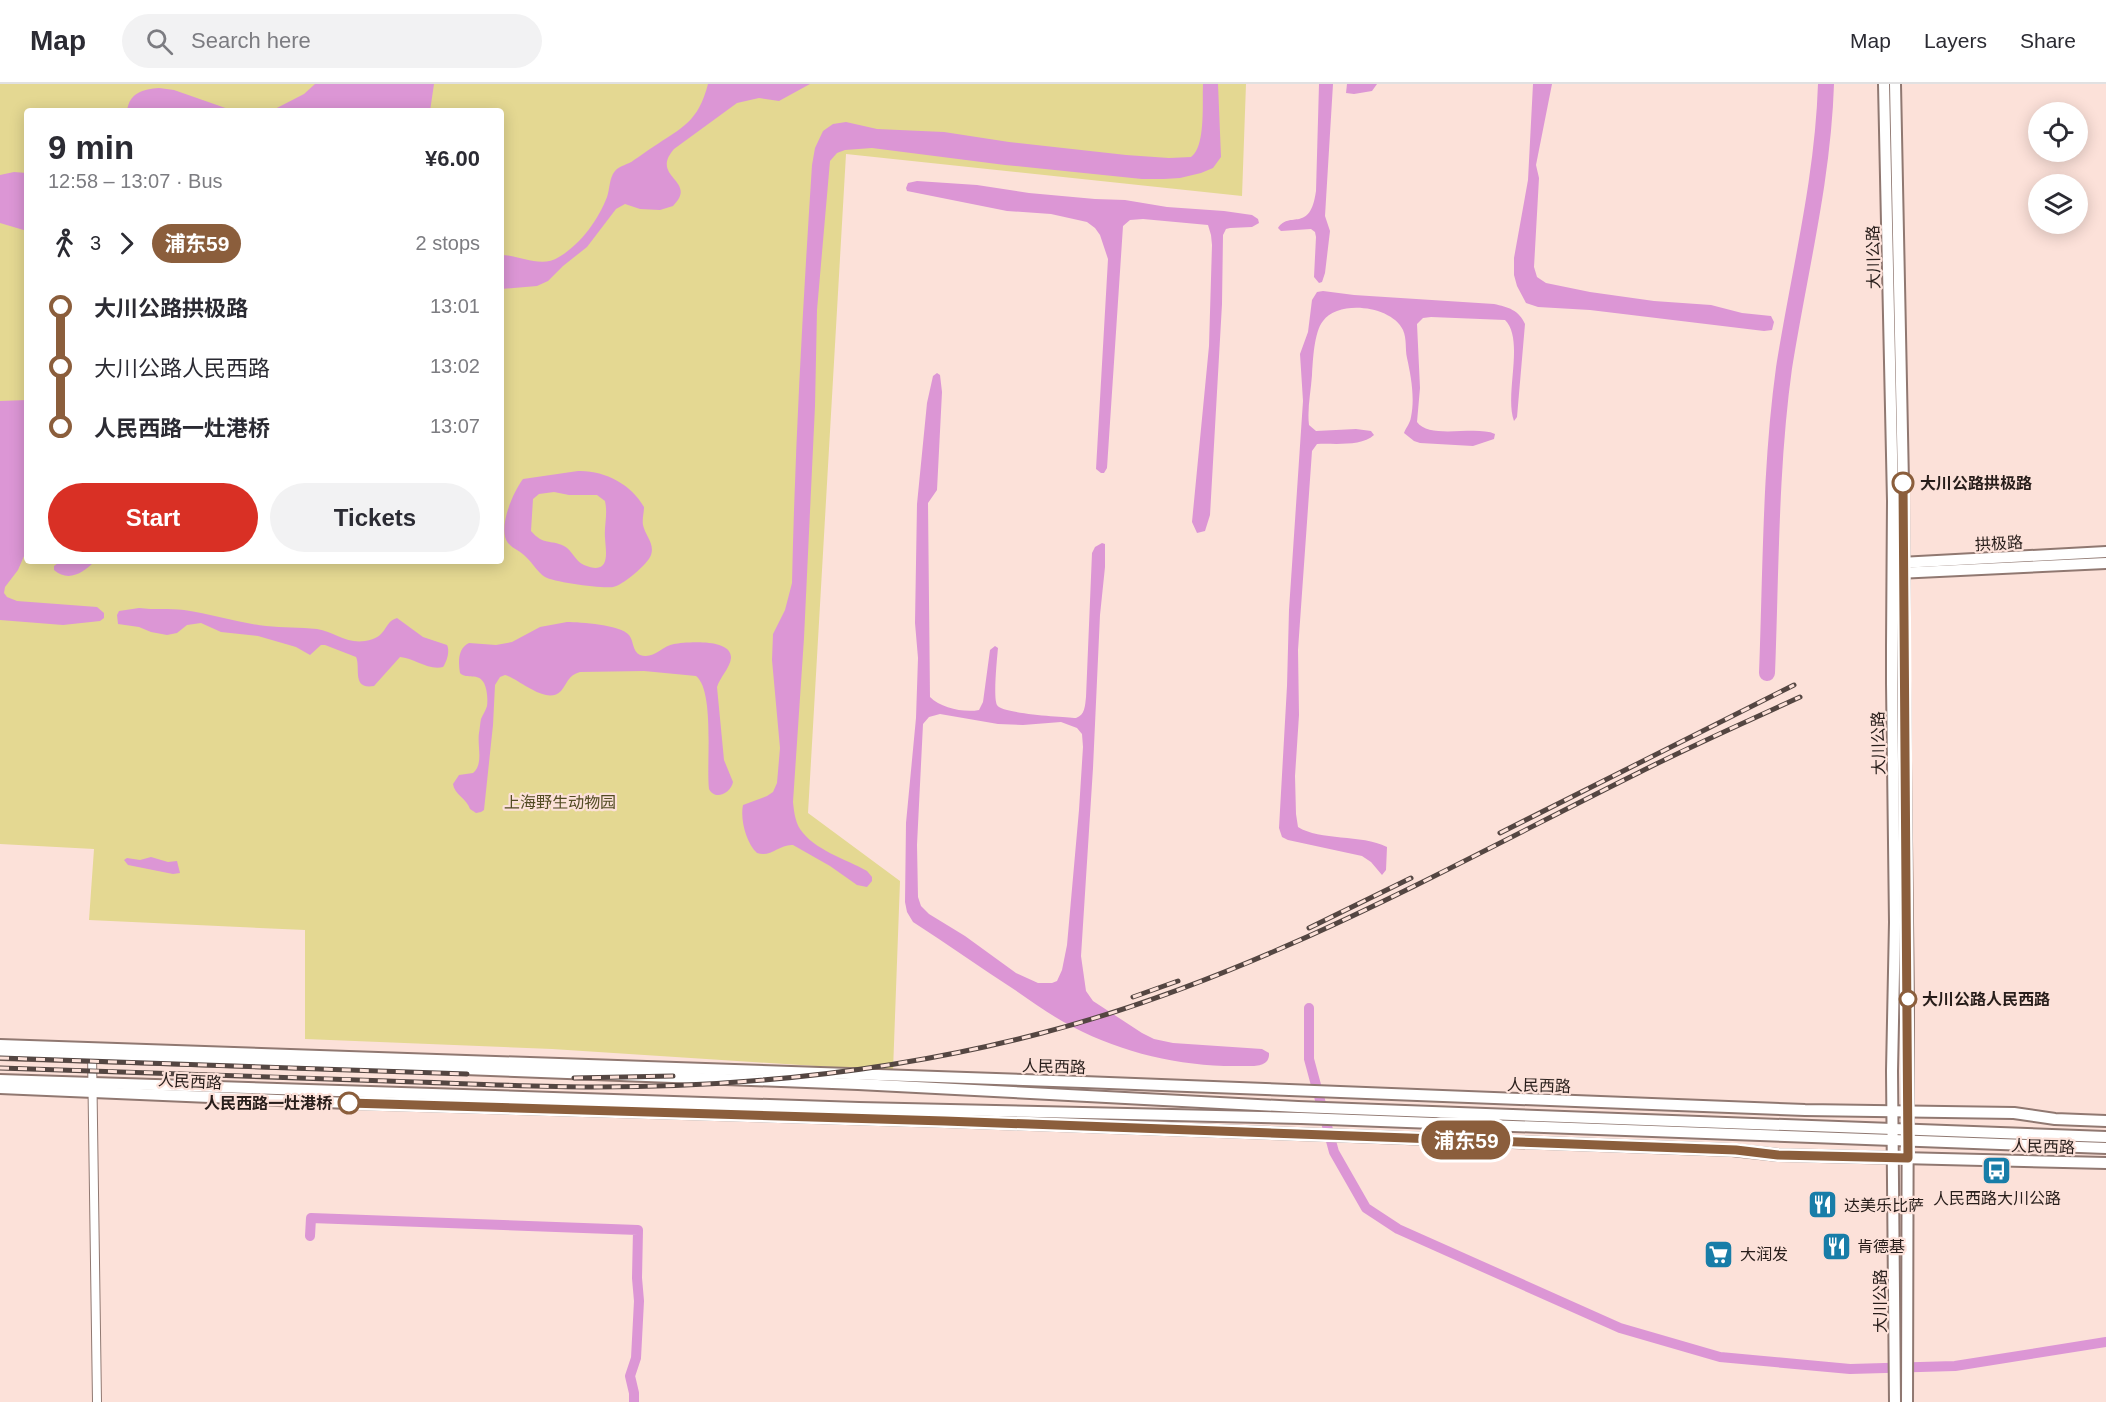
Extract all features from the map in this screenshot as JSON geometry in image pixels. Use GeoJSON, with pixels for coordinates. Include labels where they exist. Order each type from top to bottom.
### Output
{"type":"FeatureCollection","features":[{"type":"Feature","properties":{"kind":"main road","name":"大川公路"},"geometry":{"type":"LineString","coordinates":[[1884,84],[1899,568],[1904,644],[1908,1001],[1907,1402]]}},
{"type":"Feature","properties":{"kind":"main road","name":"大川公路"},"geometry":{"type":"LineString","coordinates":[[1894,84],[1899,568],[1892,646],[1895,922],[1893,1111],[1895,1402]]}},
{"type":"Feature","properties":{"kind":"main road","name":"拱极路"},"geometry":{"type":"LineString","coordinates":[[1899,568],[2106,552]]}},
{"type":"Feature","properties":{"kind":"main road","name":"拱极路"},"geometry":{"type":"LineString","coordinates":[[1899,568],[2106,562]]}},
{"type":"Feature","properties":{"kind":"main road","name":"人民西路"},"geometry":{"type":"LineString","coordinates":[[0,1046],[92,1052],[858,1084],[1299,1113]]}},
{"type":"Feature","properties":{"kind":"main road","name":"人民西路"},"geometry":{"type":"LineString","coordinates":[[0,1054],[92,1052],[1837,1111],[2014,1113],[2048,1118],[2106,1121]]}},
{"type":"Feature","properties":{"kind":"main road","name":"人民西路"},"geometry":{"type":"LineString","coordinates":[[0,1080],[361,1103],[1732,1149],[1778,1155],[2106,1163]]}},
{"type":"Feature","properties":{"kind":"main road","name":"人民西路"},"geometry":{"type":"LineString","coordinates":[[0,1088],[92,1087],[859,1108],[1336,1114],[1894,1134],[2106,1148]]}},
{"type":"Feature","properties":{"kind":"main road"},"geometry":{"type":"LineString","coordinates":[[2048,1118],[2106,1131]]}},
{"type":"Feature","properties":{"kind":"main road","name":"人民西路"},"geometry":{"type":"LineString","coordinates":[[1907,1135],[2106,1137]]}},
{"type":"Feature","properties":{"kind":"street"},"geometry":{"type":"LineString","coordinates":[[92,1052],[98,1402]]}},
{"type":"Feature","properties":{"kind":"green space","name":"上海野生动物园"},"geometry":{"type":"Polygon","coordinates":[[[0,84],[1246,84],[1242,196],[846,154],[808,813],[900,881],[893,1071],[552,1049],[305,1039],[305,930],[89,920],[94,849],[0,844],[0,84]]]}},
{"type":"Feature","properties":{"kind":"shaded area"},"geometry":{"type":"Polygon","coordinates":[[[315,84],[434,84],[430,108],[277,108],[304,94],[315,84]]]}},
{"type":"Feature","properties":{"kind":"shaded area"},"geometry":{"type":"Polygon","coordinates":[[[708,84],[810,84],[779,101],[759,98],[737,103],[674,149],[667,166],[681,190],[673,206],[660,210],[640,209],[625,204],[616,209],[587,247],[548,281],[537,286],[504,289],[504,255],[545,262],[567,252],[588,231],[599,214],[615,171],[688,122],[704,97],[708,84]]]}},
{"type":"Feature","properties":{"kind":"shaded area"},"geometry":{"type":"Polygon","coordinates":[[[1203,84],[1218,84],[1221,157],[1213,168],[1180,178],[1142,179],[872,148],[845,150],[837,153],[830,161],[817,310],[815,406],[804,638],[793,802],[797,823],[813,843],[867,871],[872,881],[867,887],[857,885],[830,866],[793,845],[767,854],[757,853],[747,837],[742,811],[743,805],[773,792],[777,783],[780,748],[772,660],[773,634],[785,610],[792,583],[800,374],[812,165],[815,148],[823,131],[833,124],[846,122],[877,129],[944,132],[1126,155],[1191,157],[1196,152],[1201,134],[1203,84]]]}},
{"type":"Feature","properties":{"kind":"shaded area"},"geometry":{"type":"Polygon","coordinates":[[[1319,84],[1333,84],[1325,216],[1330,231],[1325,273],[1322,282],[1319,283],[1314,277],[1315,232],[1311,229],[1281,231],[1278,228],[1283,223],[1305,217],[1313,204],[1316,191],[1319,84]]]}},
{"type":"Feature","properties":{"kind":"shaded area"},"geometry":{"type":"Polygon","coordinates":[[[1347,84],[1377,84],[1372,91],[1354,94],[1346,93],[1347,84]]]}},
{"type":"Feature","properties":{"kind":"shaded area"},"geometry":{"type":"Polygon","coordinates":[[[1533,84],[1552,84],[1536,165],[1539,178],[1534,267],[1537,277],[1546,283],[1590,292],[1654,301],[1711,305],[1742,313],[1771,316],[1774,322],[1772,330],[1764,331],[1590,310],[1538,307],[1526,303],[1514,275],[1514,258],[1528,180],[1533,84]]]}},
{"type":"Feature","properties":{"kind":"shaded area"},"geometry":{"type":"Polygon","coordinates":[[[148,89],[174,90],[225,108],[128,108],[134,96],[148,89]]]}},
{"type":"Feature","properties":{"kind":"shaded area"},"geometry":{"type":"Polygon","coordinates":[[[24,173],[24,230],[0,223],[0,175],[24,173]]]}},
{"type":"Feature","properties":{"kind":"shaded area"},"geometry":{"type":"Polygon","coordinates":[[[917,181],[977,185],[1029,193],[1125,200],[1167,207],[1224,211],[1252,215],[1258,219],[1259,223],[1252,227],[1226,229],[1223,235],[1222,304],[1210,515],[1205,531],[1197,533],[1192,522],[1209,346],[1212,245],[1208,225],[1143,219],[1130,220],[1123,226],[1107,468],[1104,473],[1101,473],[1096,469],[1108,259],[1100,235],[1087,222],[1051,214],[1007,211],[907,191],[908,183],[917,181]]]}},
{"type":"Feature","properties":{"kind":"shaded area"},"geometry":{"type":"Polygon","coordinates":[[[1317,292],[1494,304],[1504,306],[1520,315],[1525,324],[1517,417],[1514,421],[1511,397],[1513,340],[1511,329],[1505,320],[1431,317],[1423,318],[1417,324],[1420,388],[1417,422],[1432,430],[1495,434],[1494,439],[1473,446],[1420,443],[1404,433],[1412,410],[1411,380],[1403,330],[1388,315],[1365,308],[1341,310],[1331,314],[1323,321],[1316,339],[1309,425],[1316,431],[1356,429],[1371,431],[1374,435],[1355,443],[1317,444],[1312,451],[1298,650],[1296,814],[1298,827],[1307,831],[1365,840],[1387,847],[1386,870],[1382,875],[1371,862],[1362,856],[1288,840],[1282,837],[1279,828],[1289,610],[1303,401],[1300,354],[1308,332],[1312,300],[1317,292]]]}},
{"type":"Feature","properties":{"kind":"shaded area"},"geometry":{"type":"Polygon","coordinates":[[[937,373],[940,375],[942,392],[937,490],[928,503],[930,697],[953,709],[979,710],[983,702],[990,650],[995,646],[998,648],[995,687],[997,705],[1010,711],[1034,714],[1076,718],[1081,715],[1086,697],[1092,553],[1095,547],[1102,543],[1105,544],[1081,956],[1086,991],[1093,1001],[1154,1039],[1173,1043],[1262,1049],[1269,1053],[1269,1058],[1263,1064],[1219,1066],[1198,1064],[1155,1057],[1113,1045],[1044,1010],[913,922],[907,912],[905,902],[906,823],[916,718],[918,658],[915,623],[917,504],[927,403],[933,376],[937,373]],[[940,714],[929,717],[923,724],[917,845],[918,897],[921,906],[929,914],[965,936],[1016,973],[1038,983],[1052,983],[1057,981],[1062,970],[1067,945],[1079,810],[1082,734],[1077,728],[1061,722],[998,724],[940,714]]]}},
{"type":"Feature","properties":{"kind":"shaded area"},"geometry":{"type":"Polygon","coordinates":[[[24,400],[24,556],[18,570],[5,587],[4,593],[7,597],[17,601],[97,607],[104,613],[104,618],[100,621],[63,625],[0,620],[0,401],[24,400]]]}},
{"type":"Feature","properties":{"kind":"shaded area"},"geometry":{"type":"Polygon","coordinates":[[[588,471],[607,476],[624,485],[644,507],[643,525],[652,547],[649,559],[628,579],[613,587],[578,585],[545,577],[524,555],[508,543],[505,537],[505,520],[523,479],[588,471]],[[554,492],[539,494],[533,499],[531,531],[543,540],[564,546],[584,565],[599,568],[603,565],[606,556],[605,501],[597,495],[569,495],[554,492]]]}},
{"type":"Feature","properties":{"kind":"shaded area"},"geometry":{"type":"Polygon","coordinates":[[[57,564],[92,564],[71,576],[60,574],[54,570],[57,564]]]}},
{"type":"Feature","properties":{"kind":"shaded area"},"geometry":{"type":"Polygon","coordinates":[[[139,608],[184,610],[272,627],[317,629],[358,641],[378,637],[389,623],[397,618],[423,637],[447,645],[448,653],[443,667],[438,668],[400,657],[374,686],[367,686],[362,685],[358,677],[356,657],[325,645],[321,645],[310,655],[296,647],[258,636],[221,632],[201,623],[187,625],[177,633],[167,635],[118,624],[119,611],[139,608]]]}},
{"type":"Feature","properties":{"kind":"shaded area"},"geometry":{"type":"Polygon","coordinates":[[[567,622],[600,625],[625,632],[631,637],[636,651],[645,656],[670,645],[688,643],[717,644],[729,652],[730,662],[717,687],[724,760],[733,782],[726,792],[715,795],[709,789],[708,712],[702,684],[696,676],[644,671],[580,672],[570,677],[561,691],[555,695],[548,695],[541,694],[505,675],[500,677],[495,685],[484,810],[476,813],[470,809],[453,784],[459,775],[473,773],[478,765],[480,722],[487,706],[487,697],[482,680],[460,673],[459,660],[463,648],[469,643],[496,645],[512,642],[540,627],[567,622]]]}},
{"type":"Feature","properties":{"kind":"shaded area"},"geometry":{"type":"Polygon","coordinates":[[[151,857],[168,862],[177,861],[180,873],[173,874],[128,865],[124,860],[151,857]]]}},
{"type":"Feature","properties":{"kind":"waterway"},"geometry":{"type":"LineString","coordinates":[[1767,673],[1772,521],[1779,406],[1815,191],[1826,84]]}},
{"type":"Feature","properties":{"kind":"waterway"},"geometry":{"type":"LineString","coordinates":[[1309,1008],[1309,1059],[1334,1152],[1366,1208],[1398,1229],[1620,1328],[1720,1357],[1850,1369],[1955,1366],[2106,1342]]}},
{"type":"Feature","properties":{"kind":"waterway"},"geometry":{"type":"LineString","coordinates":[[310,1236],[311,1218],[638,1230],[639,1301],[636,1358],[630,1376],[634,1402]]}},
{"type":"Feature","properties":{"kind":"railway"},"geometry":{"type":"LineString","coordinates":[[1500,833],[1794,685]]}},
{"type":"Feature","properties":{"kind":"railway"},"geometry":{"type":"LineString","coordinates":[[0,1068],[516,1086],[651,1086],[764,1080],[820,1074],[876,1067],[987,1046],[1042,1033],[1120,1010],[1197,983],[1272,952],[1420,883],[1678,753],[1800,697]]}},
{"type":"Feature","properties":{"kind":"railway"},"geometry":{"type":"LineString","coordinates":[[1309,928],[1411,878]]}},
{"type":"Feature","properties":{"kind":"railway"},"geometry":{"type":"LineString","coordinates":[[1133,997],[1178,981]]}},
{"type":"Feature","properties":{"kind":"railway"},"geometry":{"type":"LineString","coordinates":[[0,1058],[467,1074]]}},
{"type":"Feature","properties":{"kind":"railway"},"geometry":{"type":"LineString","coordinates":[[574,1078],[673,1076]]}},
{"type":"Feature","properties":{"kind":"bus line","name":"浦东59"},"geometry":{"type":"LineString","coordinates":[[349,1103],[1017,1124],[1736,1150],[1778,1155],[1908,1158],[1903,483]]}},
{"type":"Feature","properties":{"kind":"place","name":"大川公路拱极路"},"geometry":{"type":"Point","coordinates":[1903,483]}},
{"type":"Feature","properties":{"kind":"place","name":"大川公路人民西路"},"geometry":{"type":"Point","coordinates":[1908,999]}},
{"type":"Feature","properties":{"kind":"place","name":"人民西路一灶港桥"},"geometry":{"type":"Point","coordinates":[349,1103]}},
{"type":"Feature","properties":{"kind":"place","name":"人民西路大川公路"},"geometry":{"type":"Point","coordinates":[1997,1170]}},
{"type":"Feature","properties":{"kind":"place","name":"达美乐比萨"},"geometry":{"type":"Point","coordinates":[1823,1205]}},
{"type":"Feature","properties":{"kind":"place","name":"肯德基"},"geometry":{"type":"Point","coordinates":[1836,1246]}},
{"type":"Feature","properties":{"kind":"place","name":"大润发"},"geometry":{"type":"Point","coordinates":[1719,1254]}}]}
